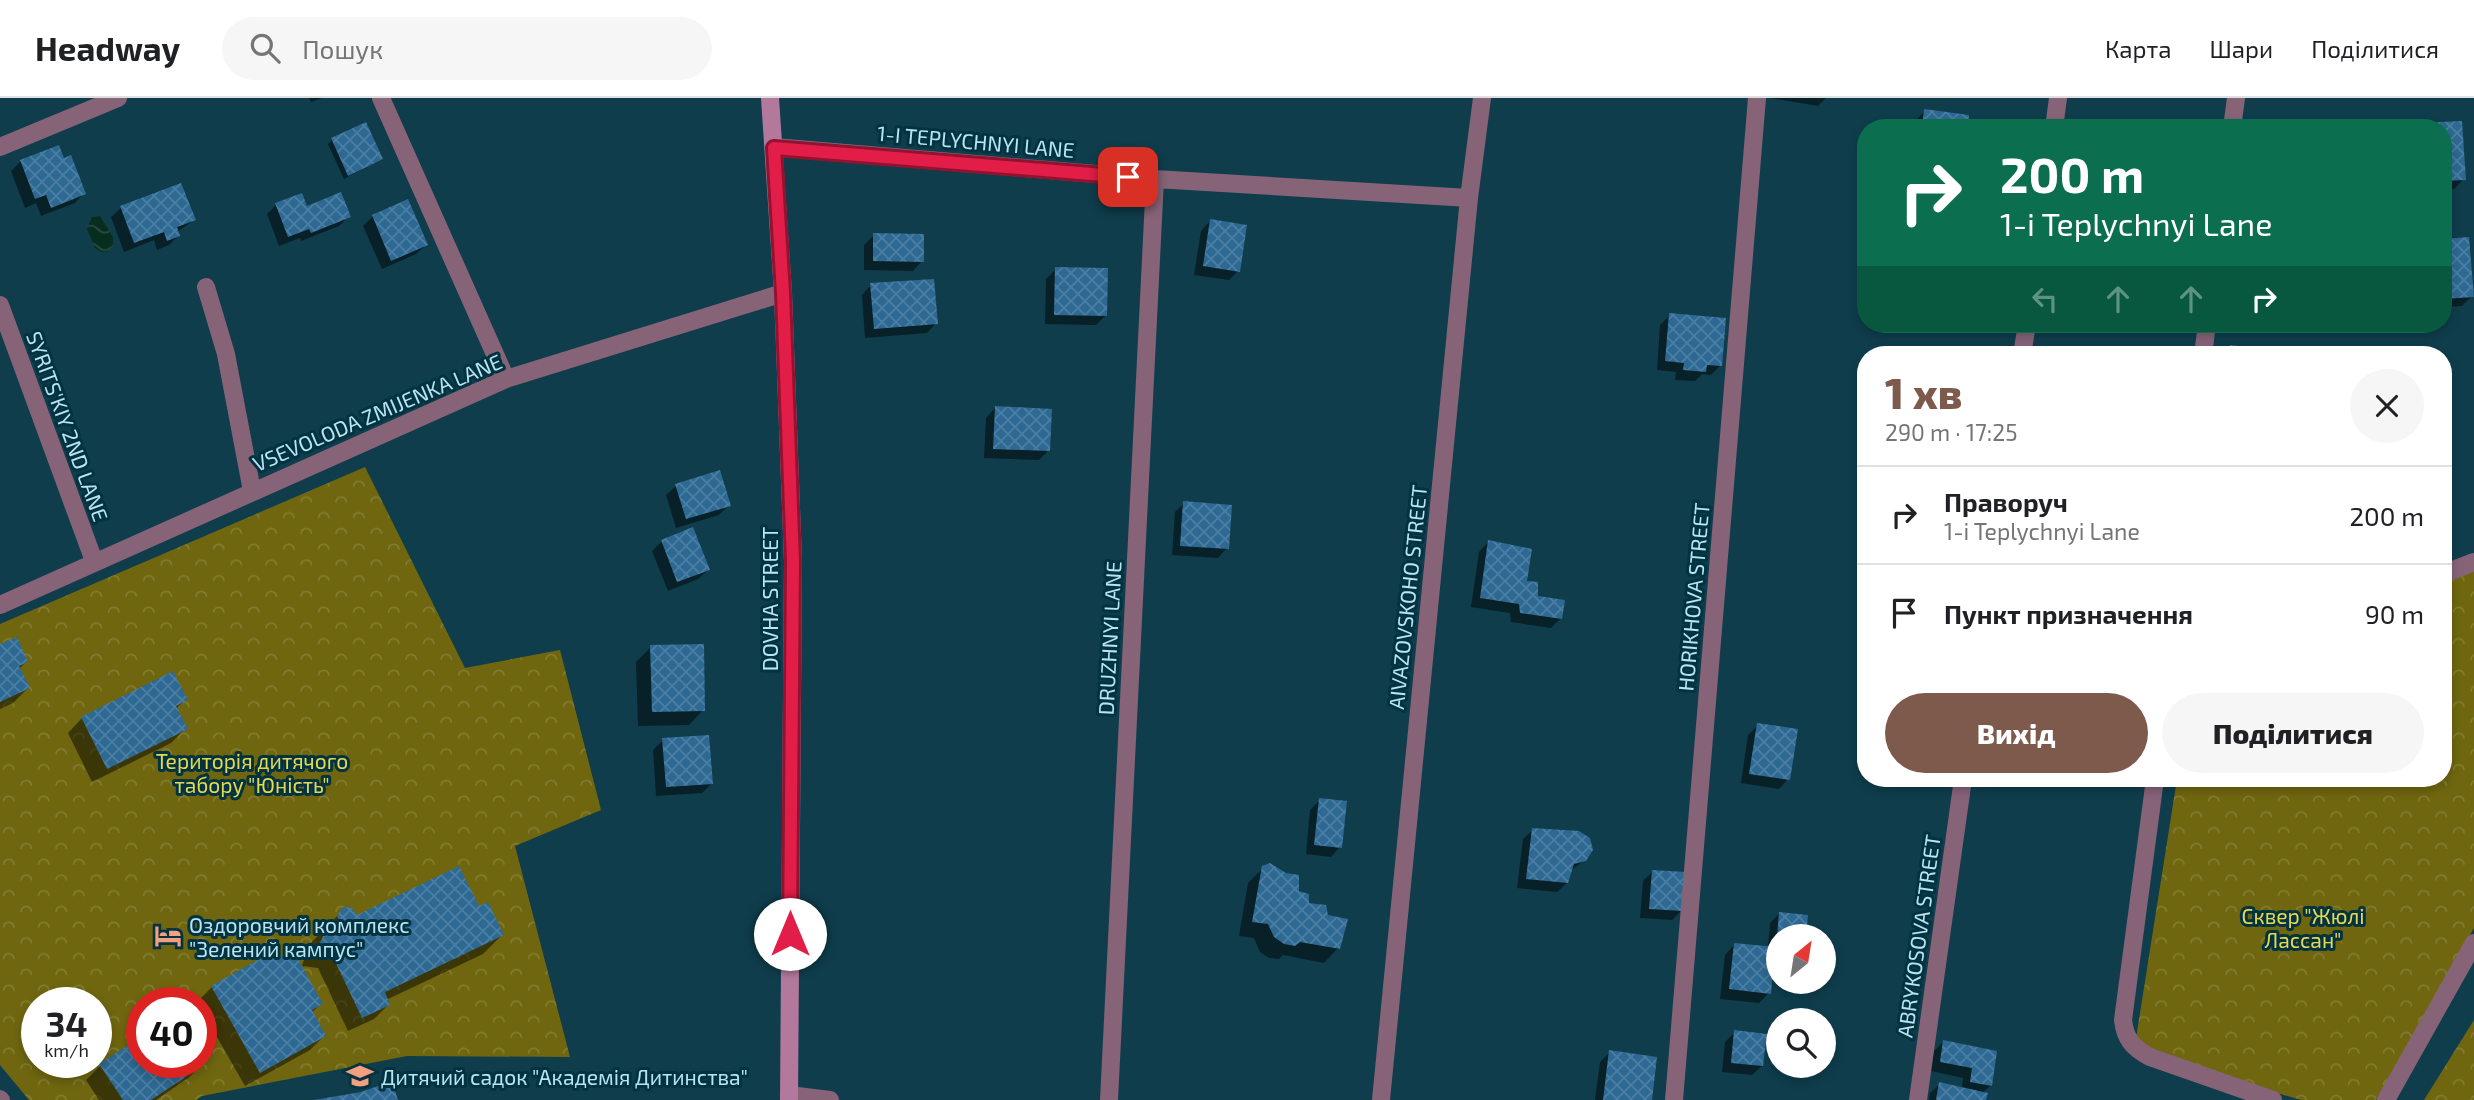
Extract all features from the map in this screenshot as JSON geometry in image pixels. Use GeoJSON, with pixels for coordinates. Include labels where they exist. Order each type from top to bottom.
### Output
{"type":"FeatureCollection","features":[{"type":"Feature","properties":{"kind":"street"},"geometry":{"type":"LineString","coordinates":[[0,146],[98,102],[118,98]]}},
{"type":"Feature","properties":{"kind":"street"},"geometry":{"type":"LineString","coordinates":[[381,98],[506,380]]}},
{"type":"Feature","properties":{"kind":"street","name":"DOVHA STREET"},"geometry":{"type":"LineString","coordinates":[[770,98],[783,293],[793,561],[789,1097]]}},
{"type":"Feature","properties":{"kind":"street","name":"AIVAZOVSKOHO STREET"},"geometry":{"type":"LineString","coordinates":[[1381,1100],[1469,198],[1482,98]]}},
{"type":"Feature","properties":{"kind":"street","name":"HORIKHOVA STREET"},"geometry":{"type":"LineString","coordinates":[[1674,1100],[1757,98]]}},
{"type":"Feature","properties":{"kind":"street"},"geometry":{"type":"LineString","coordinates":[[2056,119],[2059,98]]}},
{"type":"Feature","properties":{"kind":"street"},"geometry":{"type":"LineString","coordinates":[[2233,119],[2236,98]]}},
{"type":"Feature","properties":{"kind":"street","name":"1-I TEPLYCHNYI LANE"},"geometry":{"type":"LineString","coordinates":[[774,148],[1155,179],[1469,198]]}},
{"type":"Feature","properties":{"kind":"street","name":"DRUZHNYI LANE"},"geometry":{"type":"LineString","coordinates":[[1109,1100],[1155,179]]}},
{"type":"Feature","properties":{"kind":"street"},"geometry":{"type":"LineString","coordinates":[[206,287],[226,354],[252,491]]}},
{"type":"Feature","properties":{"kind":"street","name":"VSEVOLODA ZMIJENKA LANE"},"geometry":{"type":"LineString","coordinates":[[0,605],[506,380],[783,293]]}},
{"type":"Feature","properties":{"kind":"street","name":"SYRITS'KIY 2ND LANE"},"geometry":{"type":"LineString","coordinates":[[0,305],[94,561]]}},
{"type":"Feature","properties":{"kind":"street"},"geometry":{"type":"LineString","coordinates":[[2452,571],[2474,562]]}},
{"type":"Feature","properties":{"kind":"street","name":"ABRYKOSOVA STREET"},"geometry":{"type":"LineString","coordinates":[[1918,1100],[1962,787]]}},
{"type":"Feature","properties":{"kind":"street"},"geometry":{"type":"LineString","coordinates":[[2154,787],[2123,1020],[2124,1032],[2139,1051],[2150,1057],[2273,1100]]}},
{"type":"Feature","properties":{"kind":"street"},"geometry":{"type":"LineString","coordinates":[[2386,1100],[2474,943]]}},
{"type":"Feature","properties":{"kind":"street"},"geometry":{"type":"LineString","coordinates":[[789,1097],[830,1100]]}},
{"type":"Feature","properties":{"kind":"green space","name":"Територія дитячого табору \"Юність\""},"geometry":{"type":"Polygon","coordinates":[[[365,467],[465,668],[560,650],[601,810],[515,846],[570,1057],[407,1056],[202,1096],[196,1100],[29,1100],[0,1065],[0,624],[365,467]]]}},
{"type":"Feature","properties":{"kind":"green space","name":"Сквер \"Жюлі Лассан\""},"geometry":{"type":"Polygon","coordinates":[[[2474,570],[2474,928],[2376,1100],[2301,1100],[2134,1051],[2176,787],[2452,787],[2452,580],[2474,570]]]}},
{"type":"Feature","properties":{"kind":"green space"},"geometry":{"type":"Polygon","coordinates":[[[2474,1020],[2474,1100],[2424,1100],[2474,1020]]]}},
{"type":"Feature","properties":{"kind":"water"},"geometry":{"type":"Polygon","coordinates":[[[100,216],[113,237],[113,246],[108,252],[95,248],[87,229],[92,217],[100,216]]]}},
{"type":"Feature","properties":{"kind":"building"},"geometry":{"type":"Polygon","coordinates":[[[1924,109],[1969,115],[1969,119],[1923,119],[1924,109]]]}},
{"type":"Feature","properties":{"kind":"building"},"geometry":{"type":"Polygon","coordinates":[[[2452,121],[2462,121],[2466,180],[2452,181],[2452,121]]]}},
{"type":"Feature","properties":{"kind":"building"},"geometry":{"type":"Polygon","coordinates":[[[366,122],[383,159],[348,176],[331,138],[366,122]]]}},
{"type":"Feature","properties":{"kind":"building"},"geometry":{"type":"Polygon","coordinates":[[[59,145],[64,158],[71,155],[86,194],[51,208],[46,195],[35,199],[20,160],[59,145]]]}},
{"type":"Feature","properties":{"kind":"building"},"geometry":{"type":"Polygon","coordinates":[[[181,183],[196,220],[177,227],[180,236],[167,241],[164,232],[134,243],[120,206],[181,183]]]}},
{"type":"Feature","properties":{"kind":"building"},"geometry":{"type":"Polygon","coordinates":[[[341,192],[351,217],[311,233],[309,229],[288,237],[275,203],[302,193],[307,206],[341,192]]]}},
{"type":"Feature","properties":{"kind":"building"},"geometry":{"type":"Polygon","coordinates":[[[408,199],[428,245],[391,261],[372,215],[408,199]]]}},
{"type":"Feature","properties":{"kind":"building"},"geometry":{"type":"Polygon","coordinates":[[[1210,219],[1247,225],[1240,272],[1203,266],[1210,219]]]}},
{"type":"Feature","properties":{"kind":"building"},"geometry":{"type":"Polygon","coordinates":[[[873,233],[924,234],[924,262],[873,261],[873,233]]]}},
{"type":"Feature","properties":{"kind":"building"},"geometry":{"type":"Polygon","coordinates":[[[2469,237],[2474,297],[2452,298],[2452,238],[2469,237]]]}},
{"type":"Feature","properties":{"kind":"building"},"geometry":{"type":"Polygon","coordinates":[[[1055,267],[1108,268],[1107,316],[1054,315],[1055,267]]]}},
{"type":"Feature","properties":{"kind":"building"},"geometry":{"type":"Polygon","coordinates":[[[934,279],[938,324],[874,329],[870,283],[934,279]]]}},
{"type":"Feature","properties":{"kind":"building"},"geometry":{"type":"Polygon","coordinates":[[[1669,313],[1726,318],[1722,366],[1707,365],[1706,372],[1683,370],[1684,363],[1665,361],[1669,313]]]}},
{"type":"Feature","properties":{"kind":"building"},"geometry":{"type":"Polygon","coordinates":[[[995,406],[1052,409],[1050,451],[993,449],[995,406]]]}},
{"type":"Feature","properties":{"kind":"building"},"geometry":{"type":"Polygon","coordinates":[[[720,470],[731,506],[686,519],[675,484],[720,470]]]}},
{"type":"Feature","properties":{"kind":"building"},"geometry":{"type":"Polygon","coordinates":[[[1183,501],[1232,505],[1229,549],[1180,546],[1183,501]]]}},
{"type":"Feature","properties":{"kind":"building"},"geometry":{"type":"Polygon","coordinates":[[[693,527],[710,570],[677,582],[661,540],[693,527]]]}},
{"type":"Feature","properties":{"kind":"building"},"geometry":{"type":"Polygon","coordinates":[[[1488,540],[1532,549],[1527,581],[1538,582],[1538,596],[1565,600],[1562,619],[1520,613],[1519,604],[1480,598],[1488,540]]]}},
{"type":"Feature","properties":{"kind":"building"},"geometry":{"type":"Polygon","coordinates":[[[17,637],[28,662],[19,666],[30,688],[0,702],[0,644],[17,637]]]}},
{"type":"Feature","properties":{"kind":"building"},"geometry":{"type":"Polygon","coordinates":[[[704,644],[705,711],[652,712],[650,645],[704,644]]]}},
{"type":"Feature","properties":{"kind":"building"},"geometry":{"type":"Polygon","coordinates":[[[173,671],[188,700],[176,706],[188,729],[107,769],[81,717],[173,671]]]}},
{"type":"Feature","properties":{"kind":"building"},"geometry":{"type":"Polygon","coordinates":[[[1757,723],[1798,729],[1790,780],[1749,774],[1757,723]]]}},
{"type":"Feature","properties":{"kind":"building"},"geometry":{"type":"Polygon","coordinates":[[[709,735],[713,784],[666,787],[662,738],[709,735]]]}},
{"type":"Feature","properties":{"kind":"building"},"geometry":{"type":"Polygon","coordinates":[[[1319,798],[1347,801],[1342,848],[1314,845],[1319,798]]]}},
{"type":"Feature","properties":{"kind":"building"},"geometry":{"type":"Polygon","coordinates":[[[1532,828],[1579,831],[1590,838],[1593,850],[1586,861],[1574,864],[1568,883],[1526,879],[1532,828]]]}},
{"type":"Feature","properties":{"kind":"building"},"geometry":{"type":"Polygon","coordinates":[[[1270,863],[1286,873],[1299,875],[1299,891],[1309,894],[1309,903],[1326,905],[1328,915],[1348,919],[1340,949],[1300,942],[1295,946],[1284,944],[1274,937],[1268,924],[1252,922],[1262,866],[1270,863]]]}},
{"type":"Feature","properties":{"kind":"building"},"geometry":{"type":"Polygon","coordinates":[[[459,866],[479,906],[488,902],[504,935],[385,992],[390,1005],[362,1018],[332,955],[322,955],[315,951],[323,937],[322,929],[339,921],[337,916],[343,907],[352,908],[357,915],[459,866]]]}},
{"type":"Feature","properties":{"kind":"building"},"geometry":{"type":"Polygon","coordinates":[[[1652,870],[1686,872],[1683,911],[1649,909],[1652,870]]]}},
{"type":"Feature","properties":{"kind":"building"},"geometry":{"type":"Polygon","coordinates":[[[1779,912],[1808,915],[1807,924],[1778,924],[1779,912]]]}},
{"type":"Feature","properties":{"kind":"building"},"geometry":{"type":"Polygon","coordinates":[[[1734,943],[1766,946],[1766,993],[1729,989],[1734,943]]]}},
{"type":"Feature","properties":{"kind":"building"},"geometry":{"type":"Polygon","coordinates":[[[277,949],[281,957],[293,950],[323,1004],[312,1010],[326,1036],[260,1073],[217,997],[217,987],[211,986],[277,949]]]}},
{"type":"Feature","properties":{"kind":"building"},"geometry":{"type":"Polygon","coordinates":[[[1734,1030],[1766,1034],[1763,1066],[1731,1063],[1734,1030]]]}},
{"type":"Feature","properties":{"kind":"building"},"geometry":{"type":"Polygon","coordinates":[[[1943,1040],[1997,1051],[1992,1086],[1970,1082],[1972,1068],[1940,1062],[1943,1040]]]}},
{"type":"Feature","properties":{"kind":"building"},"geometry":{"type":"Polygon","coordinates":[[[126,1046],[126,1078],[184,1078],[151,1100],[123,1100],[108,1078],[112,1078],[112,1056],[126,1046]]]}},
{"type":"Feature","properties":{"kind":"building"},"geometry":{"type":"Polygon","coordinates":[[[1609,1050],[1657,1057],[1652,1100],[1603,1100],[1609,1050]]]}},
{"type":"Feature","properties":{"kind":"building"},"geometry":{"type":"Polygon","coordinates":[[[392,1081],[398,1100],[314,1100],[361,1092],[392,1081]]]}},
{"type":"Feature","properties":{"kind":"building"},"geometry":{"type":"Polygon","coordinates":[[[1939,1082],[1988,1093],[1986,1100],[1936,1100],[1939,1082]]]}},
{"type":"Feature","properties":{"kind":"place","name":"Оздоровчий комплекс \"Зелений кампус\""},"geometry":{"type":"Point","coordinates":[168,936]}},
{"type":"Feature","properties":{"kind":"place","name":"Дитячий садок \"Академія Дитинства\""},"geometry":{"type":"Point","coordinates":[360,1076]}},
{"type":"Feature","properties":{"kind":"route"},"geometry":{"type":"LineString","coordinates":[[790,934],[793,561],[783,293],[774,148],[1128,177]]}}]}
